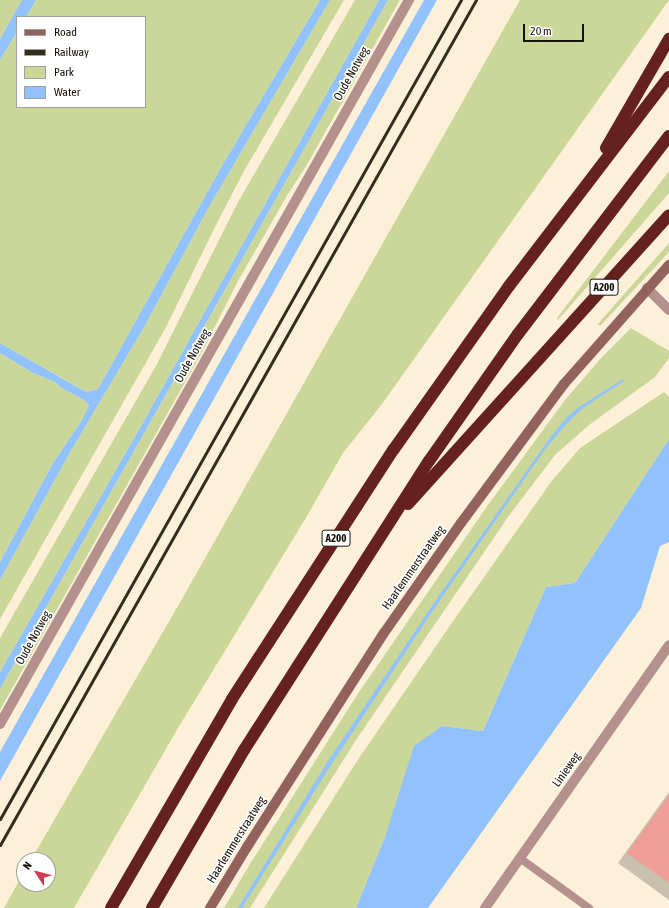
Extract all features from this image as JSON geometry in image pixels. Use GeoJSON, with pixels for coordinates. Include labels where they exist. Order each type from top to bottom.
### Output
{"type":"FeatureCollection","features":[{"type":"Feature","properties":{"kind":"highway","name":"A200"},"geometry":{"type":"LineString","coordinates":[[586,184],[669,39]]}},
{"type":"Feature","properties":{"kind":"highway","name":"A200"},"geometry":{"type":"LineString","coordinates":[[111,908],[232,699],[399,443],[500,299],[586,184],[669,77]]}},
{"type":"Feature","properties":{"kind":"highway","name":"A200"},"geometry":{"type":"LineString","coordinates":[[152,908],[244,750],[429,461],[518,334],[669,136]]}},
{"type":"Feature","properties":{"kind":"highway","name":"A200"},"geometry":{"type":"LineString","coordinates":[[385,530],[669,215]]}},
{"type":"Feature","properties":{"kind":"main road","name":"Haarlemmerstraatweg"},"geometry":{"type":"LineString","coordinates":[[210,908],[247,847],[380,640],[461,523],[564,384],[647,288],[669,265]]}},
{"type":"Feature","properties":{"kind":"street","name":"Oude Notweg"},"geometry":{"type":"LineString","coordinates":[[0,724],[409,0]]}},
{"type":"Feature","properties":{"kind":"street"},"geometry":{"type":"LineString","coordinates":[[647,288],[669,310]]}},
{"type":"Feature","properties":{"kind":"street","name":"Linieweg"},"geometry":{"type":"LineString","coordinates":[[485,908],[521,859],[669,645]]}},
{"type":"Feature","properties":{"kind":"lane"},"geometry":{"type":"LineString","coordinates":[[521,859],[588,908]]}},
{"type":"Feature","properties":{"kind":"green space"},"geometry":{"type":"Polygon","coordinates":[[[0,0],[22,0],[0,39],[0,0]]]}},
{"type":"Feature","properties":{"kind":"green space"},"geometry":{"type":"Polygon","coordinates":[[[36,0],[320,0],[219,171],[98,389],[87,392],[0,343],[0,60],[16,34],[16,108],[146,108],[146,16],[27,16],[36,0]]]}},
{"type":"Feature","properties":{"kind":"green space"},"geometry":{"type":"Polygon","coordinates":[[[330,0],[344,0],[244,171],[165,329],[0,619],[0,580],[69,454],[143,329],[209,207],[330,0]]]}},
{"type":"Feature","properties":{"kind":"green space"},"geometry":{"type":"Polygon","coordinates":[[[355,0],[379,0],[140,428],[0,672],[0,638],[157,364],[238,202],[355,0]]]}},
{"type":"Feature","properties":{"kind":"green space"},"geometry":{"type":"Polygon","coordinates":[[[388,0],[400,0],[305,168],[288,194],[238,281],[201,354],[0,710],[0,689],[388,0]]]}},
{"type":"Feature","properties":{"kind":"green space"},"geometry":{"type":"Polygon","coordinates":[[[520,0],[669,0],[382,404],[343,453],[307,516],[178,728],[74,908],[4,908],[16,886],[16,892],[56,892],[56,852],[36,852],[182,599],[520,0]]]}},
{"type":"Feature","properties":{"kind":"green space"},"geometry":{"type":"Polygon","coordinates":[[[669,171],[669,193],[558,320],[557,318],[669,171]]]}},
{"type":"Feature","properties":{"kind":"green space"},"geometry":{"type":"Polygon","coordinates":[[[669,243],[669,252],[601,325],[597,325],[669,243]]]}},
{"type":"Feature","properties":{"kind":"green space"},"geometry":{"type":"Polygon","coordinates":[[[631,328],[669,351],[669,358],[655,377],[589,425],[555,455],[508,517],[358,737],[250,908],[224,908],[250,864],[357,695],[488,505],[565,400],[602,357],[631,328]]]}},
{"type":"Feature","properties":{"kind":"green space"},"geometry":{"type":"Polygon","coordinates":[[[0,353],[33,373],[55,382],[60,387],[84,400],[89,405],[82,420],[53,463],[0,562],[0,353]]]}},
{"type":"Feature","properties":{"kind":"green space"},"geometry":{"type":"Polygon","coordinates":[[[664,392],[669,397],[669,439],[575,583],[546,587],[483,731],[442,726],[385,837],[356,908],[264,908],[357,761],[551,482],[580,448],[664,392]]]}},
{"type":"Feature","properties":{"kind":"water"},"geometry":{"type":"Polygon","coordinates":[[[22,0],[36,0],[27,16],[16,16],[16,34],[0,60],[0,39],[22,0]]]}},
{"type":"Feature","properties":{"kind":"water"},"geometry":{"type":"Polygon","coordinates":[[[320,0],[330,0],[209,207],[143,329],[69,454],[0,580],[0,562],[53,463],[82,420],[89,405],[84,400],[60,387],[55,382],[33,373],[0,353],[0,343],[87,392],[98,389],[219,171],[320,0]]]}},
{"type":"Feature","properties":{"kind":"water"},"geometry":{"type":"Polygon","coordinates":[[[379,0],[388,0],[0,689],[0,672],[140,428],[379,0]]]}},
{"type":"Feature","properties":{"kind":"water"},"geometry":{"type":"Polygon","coordinates":[[[424,0],[437,0],[0,781],[0,752],[424,0]]]}},
{"type":"Feature","properties":{"kind":"water"},"geometry":{"type":"Polygon","coordinates":[[[623,379],[624,381],[583,408],[570,420],[546,448],[436,606],[329,768],[242,908],[238,908],[326,764],[436,600],[552,435],[568,416],[579,407],[623,379]]]}},
{"type":"Feature","properties":{"kind":"water"},"geometry":{"type":"Polygon","coordinates":[[[669,439],[669,542],[660,546],[641,608],[428,908],[356,908],[385,837],[414,746],[442,726],[483,731],[546,587],[575,583],[669,439]]]}},
{"type":"Feature","properties":{"kind":"building"},"geometry":{"type":"Polygon","coordinates":[[[669,795],[669,883],[627,853],[669,795]]]}},
{"type":"Feature","properties":{"kind":"railway"},"geometry":{"type":"LineString","coordinates":[[0,819],[461,0]]}},
{"type":"Feature","properties":{"kind":"railway"},"geometry":{"type":"LineString","coordinates":[[0,845],[476,0]]}}]}
